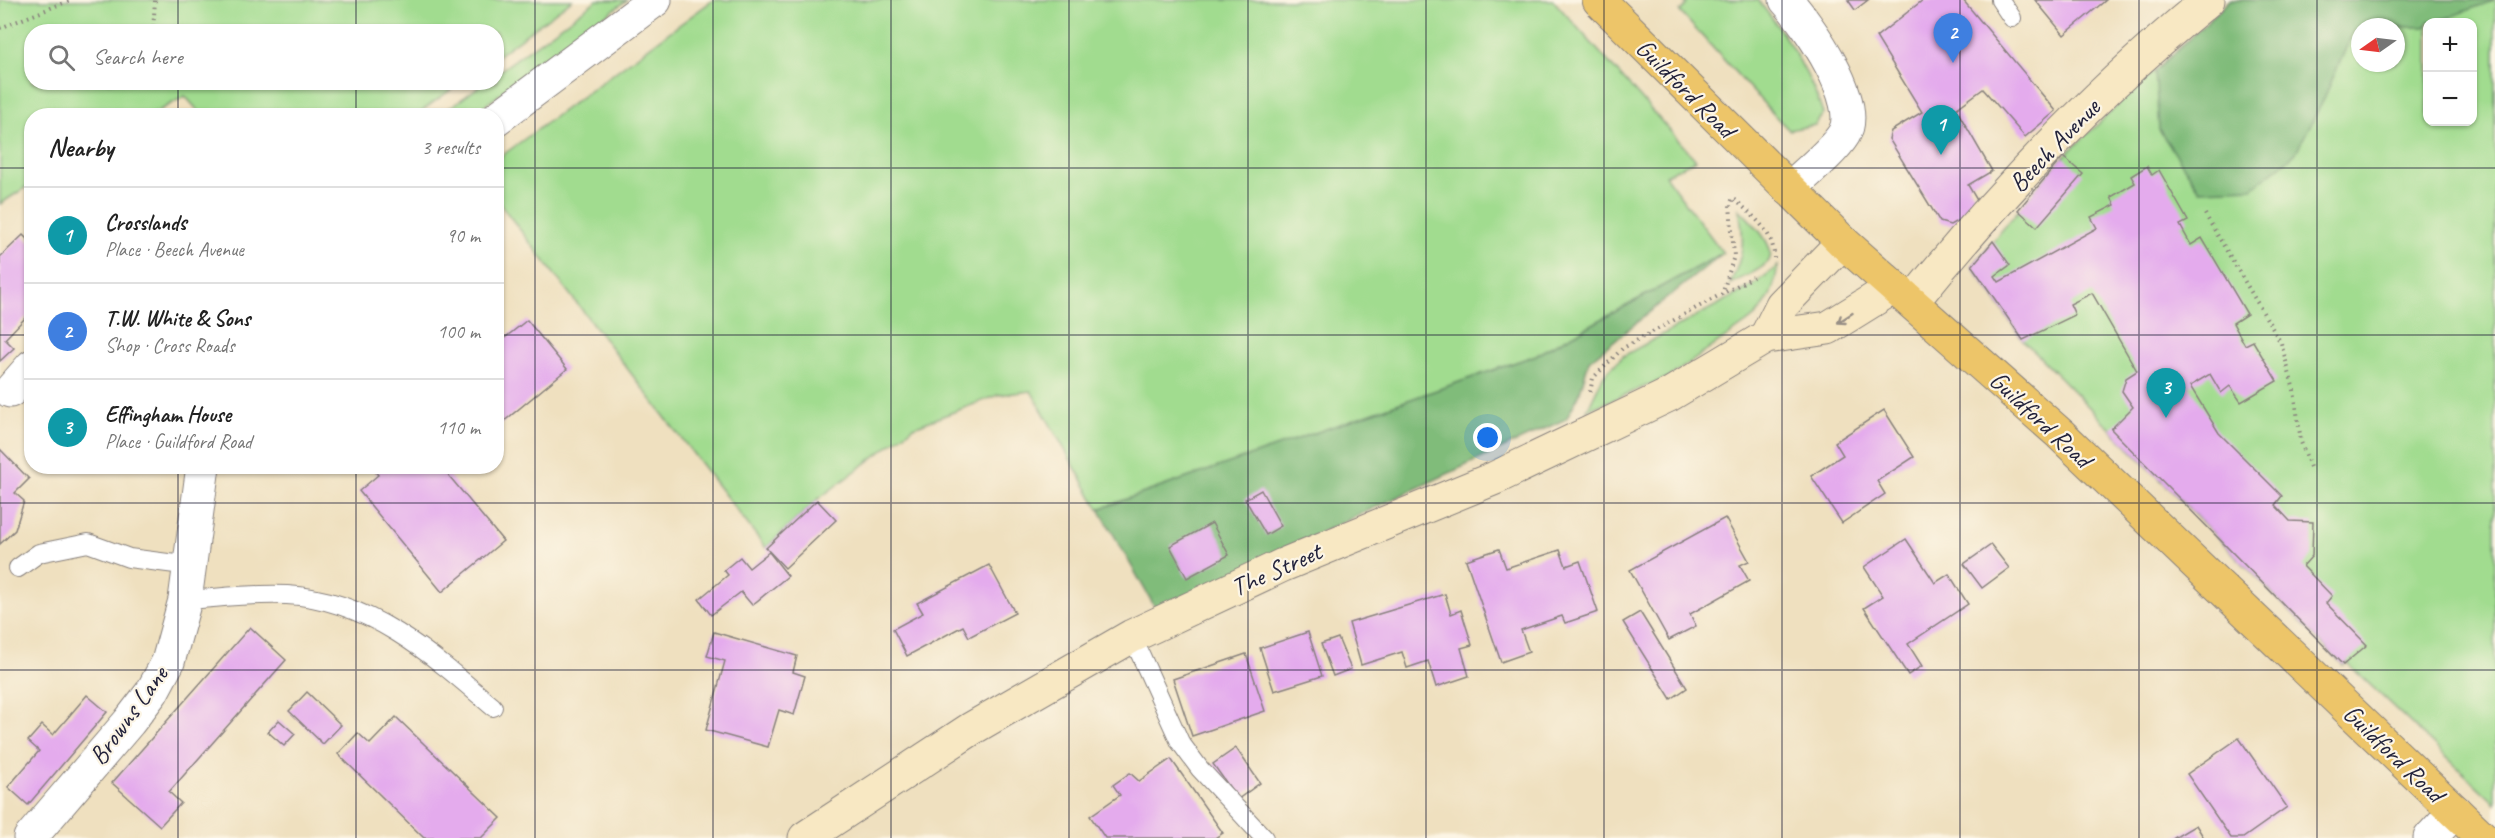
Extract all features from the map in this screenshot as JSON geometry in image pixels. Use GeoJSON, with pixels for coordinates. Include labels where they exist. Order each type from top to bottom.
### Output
{"type":"FeatureCollection","features":[{"type":"Feature","properties":{"kind":"main road","name":"Guildford Road"},"geometry":{"type":"LineString","coordinates":[[1599,0],[1843,242],[2060,434],[2483,838]]}},
{"type":"Feature","properties":{"kind":"street"},"geometry":{"type":"LineString","coordinates":[[504,113],[655,0]]}},
{"type":"Feature","properties":{"kind":"street"},"geometry":{"type":"LineString","coordinates":[[1786,0],[1836,74],[1848,103],[1849,116],[1845,134],[1789,189]]}},
{"type":"Feature","properties":{"kind":"street","name":"Beech Avenue"},"geometry":{"type":"LineString","coordinates":[[1903,294],[1965,238],[2067,129],[2125,72],[2208,0]]}},
{"type":"Feature","properties":{"kind":"street"},"geometry":{"type":"LineString","coordinates":[[1766,338],[1782,305],[1843,242]]}},
{"type":"Feature","properties":{"kind":"street","name":"The Street"},"geometry":{"type":"LineString","coordinates":[[805,838],[971,729],[1132,636],[1283,565],[1495,478],[1669,395],[1766,338],[1828,328],[1903,294]]}},
{"type":"Feature","properties":{"kind":"street"},"geometry":{"type":"LineString","coordinates":[[9,391],[24,375]]}},
{"type":"Feature","properties":{"kind":"street","name":"Browns Lane"},"geometry":{"type":"LineString","coordinates":[[30,838],[152,692],[168,662],[185,600],[202,474]]}},
{"type":"Feature","properties":{"kind":"street"},"geometry":{"type":"LineString","coordinates":[[2430,838],[2455,811]]}},
{"type":"Feature","properties":{"kind":"lane"},"geometry":{"type":"LineString","coordinates":[[2000,0],[2012,18]]}},
{"type":"Feature","properties":{"kind":"lane"},"geometry":{"type":"LineString","coordinates":[[18,568],[39,553],[88,543],[129,558],[191,566]]}},
{"type":"Feature","properties":{"kind":"lane"},"geometry":{"type":"LineString","coordinates":[[185,600],[287,595],[328,601],[407,636],[493,707]]}},
{"type":"Feature","properties":{"kind":"lane"},"geometry":{"type":"LineString","coordinates":[[1132,636],[1180,742],[1200,769],[1264,838]]}},
{"type":"Feature","properties":{"kind":"path"},"geometry":{"type":"LineString","coordinates":[[0,28],[71,0]]}},
{"type":"Feature","properties":{"kind":"path"},"geometry":{"type":"LineString","coordinates":[[154,24],[155,0]]}},
{"type":"Feature","properties":{"kind":"path"},"geometry":{"type":"LineString","coordinates":[[1722,295],[1734,256],[1730,205],[1733,198],[1758,221],[1770,237],[1773,246],[1773,263]]}},
{"type":"Feature","properties":{"kind":"path"},"geometry":{"type":"LineString","coordinates":[[2205,214],[2282,344],[2294,390],[2301,442],[2310,467]]}},
{"type":"Feature","properties":{"kind":"path"},"geometry":{"type":"LineString","coordinates":[[1582,437],[1593,378],[1623,348],[1722,295],[1763,270]]}},
{"type":"Feature","properties":{"kind":"green space"},"geometry":{"type":"Polygon","coordinates":[[[0,0],[572,0],[504,51],[504,24],[24,24],[24,90],[450,90],[426,108],[196,108],[185,96],[164,108],[24,108],[24,189],[0,204],[0,0]]]}},
{"type":"Feature","properties":{"kind":"green space"},"geometry":{"type":"Polygon","coordinates":[[[597,0],[627,0],[481,108],[450,108],[474,90],[504,90],[504,68],[597,0]]]}},
{"type":"Feature","properties":{"kind":"green space"},"geometry":{"type":"Polygon","coordinates":[[[713,0],[1553,0],[1696,160],[1665,175],[1723,253],[1536,355],[1099,509],[1031,391],[998,395],[914,427],[817,500],[766,548],[504,209],[504,154],[713,0]]]}},
{"type":"Feature","properties":{"kind":"green space"},"geometry":{"type":"Polygon","coordinates":[[[1683,0],[1758,0],[1787,40],[1811,83],[1823,114],[1815,125],[1789,130],[1680,12],[1687,4],[1683,0]]]}},
{"type":"Feature","properties":{"kind":"green space"},"geometry":{"type":"Polygon","coordinates":[[[2230,0],[2495,0],[2495,803],[2347,663],[2343,665],[2023,340],[1972,266],[2063,157],[2230,0]]]}},
{"type":"Feature","properties":{"kind":"green space"},"geometry":{"type":"Polygon","coordinates":[[[2230,0],[2495,0],[2447,18],[2423,18],[2423,27],[2405,27],[2405,18],[2351,18],[2351,37],[2322,103],[2295,154],[2252,188],[2200,190],[2159,130],[2155,71],[2230,0]]]}},
{"type":"Feature","properties":{"kind":"green space"},"geometry":{"type":"Polygon","coordinates":[[[1739,209],[1762,234],[1770,250],[1770,257],[1767,263],[1759,269],[1730,284],[1742,248],[1739,209]]]}},
{"type":"Feature","properties":{"kind":"green space"},"geometry":{"type":"Polygon","coordinates":[[[1723,253],[1589,361],[1579,395],[1566,419],[1156,609],[1099,509],[1536,355],[1723,253]]]}},
{"type":"Feature","properties":{"kind":"green space"},"geometry":{"type":"Polygon","coordinates":[[[1778,266],[1769,297],[1761,310],[1748,322],[1669,377],[1587,410],[1604,375],[1623,356],[1752,286],[1778,266]]]}},
{"type":"Feature","properties":{"kind":"building"},"geometry":{"type":"Polygon","coordinates":[[[1848,0],[1868,0],[1855,10],[1848,0]]]}},
{"type":"Feature","properties":{"kind":"building"},"geometry":{"type":"Polygon","coordinates":[[[1923,0],[1963,0],[2056,111],[2025,137],[1983,89],[1956,109],[1992,171],[1968,185],[1981,207],[1950,225],[1940,222],[1889,139],[1891,131],[1922,112],[1876,37],[1923,0]]]}},
{"type":"Feature","properties":{"kind":"building"},"geometry":{"type":"Polygon","coordinates":[[[2035,0],[2106,0],[2064,35],[2035,0]]]}},
{"type":"Feature","properties":{"kind":"building"},"geometry":{"type":"Polygon","coordinates":[[[2063,157],[2083,174],[2037,227],[2018,210],[2063,157]]]}},
{"type":"Feature","properties":{"kind":"building"},"geometry":{"type":"Polygon","coordinates":[[[2147,166],[2152,175],[2159,170],[2188,221],[2180,225],[2191,245],[2202,238],[2247,314],[2233,323],[2245,345],[2253,341],[2277,381],[2241,402],[2230,386],[2221,393],[2210,374],[2190,386],[2219,433],[2282,496],[2275,505],[2290,521],[2313,522],[2312,556],[2303,566],[2332,596],[2326,603],[2367,645],[2343,665],[2111,429],[2133,407],[2122,391],[2126,378],[2137,371],[2092,293],[2070,304],[2075,315],[2023,340],[1972,266],[1993,241],[2010,265],[1995,276],[1999,282],[2097,228],[2091,217],[2115,205],[2111,197],[2135,183],[2131,176],[2147,166]]]}},
{"type":"Feature","properties":{"kind":"building"},"geometry":{"type":"Polygon","coordinates":[[[24,236],[24,319],[5,339],[14,348],[0,361],[0,257],[24,236]]]}},
{"type":"Feature","properties":{"kind":"building"},"geometry":{"type":"Polygon","coordinates":[[[527,320],[567,369],[504,421],[504,339],[527,320]]]}},
{"type":"Feature","properties":{"kind":"building"},"geometry":{"type":"Polygon","coordinates":[[[1884,410],[1914,457],[1877,481],[1885,494],[1842,523],[1811,476],[1843,455],[1835,442],[1884,410]]]}},
{"type":"Feature","properties":{"kind":"building"},"geometry":{"type":"Polygon","coordinates":[[[0,449],[29,479],[15,493],[24,501],[15,530],[0,544],[0,449]]]}},
{"type":"Feature","properties":{"kind":"building"},"geometry":{"type":"Polygon","coordinates":[[[447,474],[503,541],[442,592],[359,491],[378,475],[447,474]]]}},
{"type":"Feature","properties":{"kind":"building"},"geometry":{"type":"Polygon","coordinates":[[[1261,490],[1281,526],[1266,535],[1245,499],[1261,490]]]}},
{"type":"Feature","properties":{"kind":"building"},"geometry":{"type":"Polygon","coordinates":[[[817,500],[836,520],[785,568],[766,548],[817,500]]]}},
{"type":"Feature","properties":{"kind":"building"},"geometry":{"type":"Polygon","coordinates":[[[1725,518],[1749,561],[1740,565],[1749,581],[1690,614],[1696,626],[1669,640],[1630,570],[1725,518]]]}},
{"type":"Feature","properties":{"kind":"building"},"geometry":{"type":"Polygon","coordinates":[[[1212,523],[1229,555],[1187,578],[1170,546],[1212,523]]]}},
{"type":"Feature","properties":{"kind":"building"},"geometry":{"type":"Polygon","coordinates":[[[1906,539],[1935,583],[1949,574],[1968,604],[1908,644],[1922,666],[1908,675],[1864,608],[1883,596],[1864,567],[1906,539]]]}},
{"type":"Feature","properties":{"kind":"building"},"geometry":{"type":"Polygon","coordinates":[[[1991,545],[2009,568],[1982,588],[1964,564],[1991,545]]]}},
{"type":"Feature","properties":{"kind":"building"},"geometry":{"type":"Polygon","coordinates":[[[1499,549],[1506,568],[1560,550],[1566,566],[1580,561],[1598,612],[1565,623],[1562,616],[1521,630],[1529,652],[1501,662],[1466,560],[1499,549]]]}},
{"type":"Feature","properties":{"kind":"building"},"geometry":{"type":"Polygon","coordinates":[[[769,552],[788,576],[752,605],[741,592],[711,615],[699,599],[728,575],[724,570],[740,557],[749,568],[769,552]]]}},
{"type":"Feature","properties":{"kind":"building"},"geometry":{"type":"Polygon","coordinates":[[[989,565],[1015,613],[969,637],[963,626],[907,656],[893,629],[923,613],[917,603],[989,565]]]}},
{"type":"Feature","properties":{"kind":"building"},"geometry":{"type":"Polygon","coordinates":[[[1445,594],[1451,614],[1461,610],[1472,645],[1461,648],[1469,676],[1436,687],[1428,661],[1407,668],[1402,652],[1361,665],[1349,623],[1445,594]]]}},
{"type":"Feature","properties":{"kind":"building"},"geometry":{"type":"Polygon","coordinates":[[[1640,612],[1687,688],[1671,699],[1623,622],[1640,612]]]}},
{"type":"Feature","properties":{"kind":"building"},"geometry":{"type":"Polygon","coordinates":[[[250,627],[286,660],[169,792],[181,803],[160,826],[112,783],[250,627]]]}},
{"type":"Feature","properties":{"kind":"building"},"geometry":{"type":"Polygon","coordinates":[[[714,632],[797,656],[793,672],[805,676],[794,715],[779,710],[768,747],[706,730],[725,661],[707,656],[714,632]]]}},
{"type":"Feature","properties":{"kind":"building"},"geometry":{"type":"Polygon","coordinates":[[[1308,632],[1322,676],[1274,691],[1260,648],[1308,632]]]}},
{"type":"Feature","properties":{"kind":"building"},"geometry":{"type":"Polygon","coordinates":[[[1338,638],[1351,669],[1333,676],[1321,644],[1338,638]]]}},
{"type":"Feature","properties":{"kind":"building"},"geometry":{"type":"Polygon","coordinates":[[[1246,654],[1265,711],[1192,736],[1173,679],[1246,654]]]}},
{"type":"Feature","properties":{"kind":"building"},"geometry":{"type":"Polygon","coordinates":[[[307,692],[341,725],[323,744],[289,711],[307,692]]]}},
{"type":"Feature","properties":{"kind":"building"},"geometry":{"type":"Polygon","coordinates":[[[87,695],[107,712],[28,805],[8,787],[39,751],[28,741],[42,725],[53,735],[87,695]]]}},
{"type":"Feature","properties":{"kind":"building"},"geometry":{"type":"Polygon","coordinates":[[[396,717],[501,818],[481,838],[424,838],[338,754],[358,733],[370,744],[396,717]]]}},
{"type":"Feature","properties":{"kind":"building"},"geometry":{"type":"Polygon","coordinates":[[[279,720],[295,734],[284,746],[268,732],[279,720]]]}},
{"type":"Feature","properties":{"kind":"building"},"geometry":{"type":"Polygon","coordinates":[[[2239,738],[2287,807],[2243,838],[2231,838],[2187,774],[2239,738]]]}},
{"type":"Feature","properties":{"kind":"building"},"geometry":{"type":"Polygon","coordinates":[[[1236,748],[1260,783],[1238,799],[1213,764],[1236,748]]]}},
{"type":"Feature","properties":{"kind":"building"},"geometry":{"type":"Polygon","coordinates":[[[1171,759],[1223,833],[1215,838],[1105,838],[1090,816],[1120,795],[1113,785],[1130,773],[1139,781],[1171,759]]]}},
{"type":"Feature","properties":{"kind":"building"},"geometry":{"type":"Polygon","coordinates":[[[2196,825],[2204,838],[2174,838],[2196,825]]]}},
{"type":"Feature","properties":{"kind":"place","name":"T.W. White & Sons"},"geometry":{"type":"Point","coordinates":[1953,63]}},
{"type":"Feature","properties":{"kind":"place","name":"Crosslands"},"geometry":{"type":"Point","coordinates":[1941,155]}},
{"type":"Feature","properties":{"kind":"place","name":"Effingham House"},"geometry":{"type":"Point","coordinates":[2166,418]}}]}
